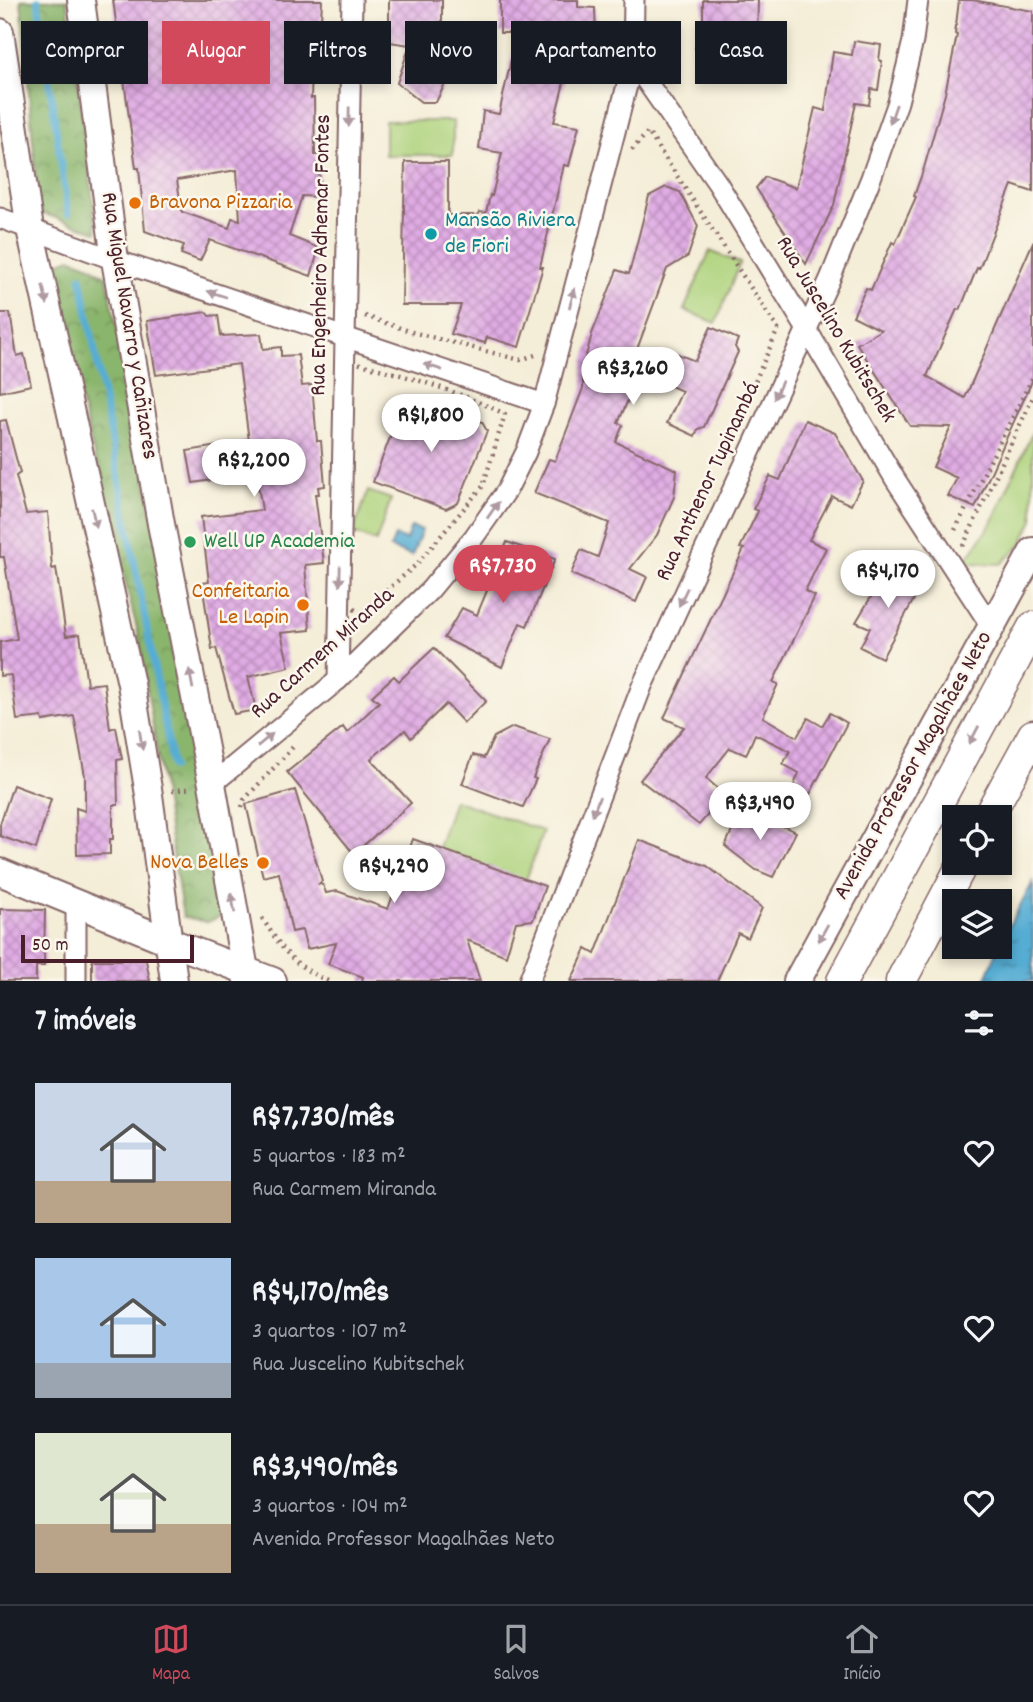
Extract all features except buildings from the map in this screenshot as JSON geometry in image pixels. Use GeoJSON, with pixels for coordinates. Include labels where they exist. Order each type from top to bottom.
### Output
{"type":"FeatureCollection","features":[{"type":"Feature","properties":{"kind":"main road","name":"Avenida Professor Magalhães Neto"},"geometry":{"type":"LineString","coordinates":[[842,981],[1033,627]]}},
{"type":"Feature","properties":{"kind":"main road"},"geometry":{"type":"LineString","coordinates":[[995,805],[1033,735]]}},
{"type":"Feature","properties":{"kind":"main road"},"geometry":{"type":"LineString","coordinates":[[901,981],[957,875]]}},
{"type":"Feature","properties":{"kind":"street","name":"Rua Miguel Navarro y Cañizares"},"geometry":{"type":"LineString","coordinates":[[81,0],[115,260],[160,524],[212,784],[246,976]]}},
{"type":"Feature","properties":{"kind":"street","name":"Rua Engenheiro Adhemar Fontes"},"geometry":{"type":"LineString","coordinates":[[338,680],[352,0]]}},
{"type":"Feature","properties":{"kind":"street","name":"Rua Carmem Miranda"},"geometry":{"type":"LineString","coordinates":[[634,0],[634,21]]}},
{"type":"Feature","properties":{"kind":"street","name":"Rua Anthenor Tupinambá"},"geometry":{"type":"LineString","coordinates":[[529,981],[642,686],[830,279],[871,178],[898,102],[913,41],[918,0]]}},
{"type":"Feature","properties":{"kind":"street"},"geometry":{"type":"LineString","coordinates":[[0,32],[30,229],[131,684],[174,981]]}},
{"type":"Feature","properties":{"kind":"street","name":"Rua Carmem Miranda"},"geometry":{"type":"LineString","coordinates":[[212,784],[338,680],[430,590],[474,537],[507,490],[526,452],[544,404],[627,84]]}},
{"type":"Feature","properties":{"kind":"street","name":"Rua Juscelino Kubitschek"},"geometry":{"type":"LineString","coordinates":[[648,84],[718,184],[895,479],[991,626]]}},
{"type":"Feature","properties":{"kind":"street"},"geometry":{"type":"LineString","coordinates":[[0,218],[115,260],[544,404]]}},
{"type":"Feature","properties":{"kind":"street","name":"Avenida Professor Magalhães Neto"},"geometry":{"type":"LineString","coordinates":[[797,981],[1033,551]]}},
{"type":"Feature","properties":{"kind":"street"},"geometry":{"type":"LineString","coordinates":[[0,872],[246,976],[273,981]]}},
{"type":"Feature","properties":{"kind":"street"},"geometry":{"type":"LineString","coordinates":[[76,904],[76,981]]}},
{"type":"Feature","properties":{"kind":"path"},"geometry":{"type":"LineString","coordinates":[[626,157],[648,132],[778,329],[723,456]]}},
{"type":"Feature","properties":{"kind":"path"},"geometry":{"type":"LineString","coordinates":[[362,315],[412,332],[520,360],[535,355],[538,342]]}},
{"type":"Feature","properties":{"kind":"path"},"geometry":{"type":"LineString","coordinates":[[352,362],[406,376],[479,401],[505,414],[482,486],[417,565],[360,613],[348,606],[352,362]]}},
{"type":"Feature","properties":{"kind":"path"},"geometry":{"type":"LineString","coordinates":[[955,530],[1033,377]]}},
{"type":"Feature","properties":{"kind":"path"},"geometry":{"type":"LineString","coordinates":[[953,568],[1033,397]]}},
{"type":"Feature","properties":{"kind":"path"},"geometry":{"type":"LineString","coordinates":[[240,811],[244,800],[302,738]]}},
{"type":"Feature","properties":{"kind":"path"},"geometry":{"type":"LineString","coordinates":[[149,795],[212,784]]}},
{"type":"Feature","properties":{"kind":"path"},"geometry":{"type":"LineString","coordinates":[[257,906],[285,953],[313,974],[328,981]]}},
{"type":"Feature","properties":{"kind":"green space"},"geometry":{"type":"Polygon","coordinates":[[[21,0],[67,0],[70,21],[23,21],[21,0]]]}},
{"type":"Feature","properties":{"kind":"green space"},"geometry":{"type":"Polygon","coordinates":[[[28,84],[78,84],[97,232],[39,212],[28,84]]]}},
{"type":"Feature","properties":{"kind":"green space"},"geometry":{"type":"Polygon","coordinates":[[[385,121],[453,121],[453,155],[385,155],[385,121]]]}},
{"type":"Feature","properties":{"kind":"green space"},"geometry":{"type":"Polygon","coordinates":[[[710,251],[740,263],[716,323],[684,310],[710,251]]]}},
{"type":"Feature","properties":{"kind":"green space"},"geometry":{"type":"Polygon","coordinates":[[[70,258],[91,266],[107,277],[229,912],[208,922],[183,917],[139,637],[48,267],[70,258]]]}},
{"type":"Feature","properties":{"kind":"green space"},"geometry":{"type":"Polygon","coordinates":[[[1033,431],[1033,520],[1021,545],[1001,564],[964,563],[993,521],[1033,431]]]}},
{"type":"Feature","properties":{"kind":"green space"},"geometry":{"type":"Polygon","coordinates":[[[368,491],[391,499],[376,542],[353,533],[368,491]]]}},
{"type":"Feature","properties":{"kind":"green space"},"geometry":{"type":"Polygon","coordinates":[[[454,800],[543,831],[526,880],[481,903],[401,871],[413,839],[438,848],[454,800]]]}},
{"type":"Feature","properties":{"kind":"water"},"geometry":{"type":"Polygon","coordinates":[[[411,527],[422,530],[412,556],[390,548],[395,536],[406,540],[411,527]]]}},
{"type":"Feature","properties":{"kind":"water"},"geometry":{"type":"Polygon","coordinates":[[[1033,882],[1033,981],[985,981],[994,959],[1012,959],[1012,920],[1033,882]]]}},
{"type":"Feature","properties":{"kind":"waterway"},"geometry":{"type":"LineString","coordinates":[[38,0],[68,214]]}},
{"type":"Feature","properties":{"kind":"waterway"},"geometry":{"type":"LineString","coordinates":[[81,277],[173,767]]}},
{"type":"Feature","properties":{"kind":"place","name":"Bravona Pizzaria"},"geometry":{"type":"Point","coordinates":[135,203]}},
{"type":"Feature","properties":{"kind":"place","name":"Mansão Riviera de Fiori"},"geometry":{"type":"Point","coordinates":[431,234]}},
{"type":"Feature","properties":{"kind":"place","name":"Well UP Academia"},"geometry":{"type":"Point","coordinates":[190,542]}},
{"type":"Feature","properties":{"kind":"place","name":"Confeitaria Le Lapin"},"geometry":{"type":"Point","coordinates":[303,605]}},
{"type":"Feature","properties":{"kind":"place","name":"Nova Belles"},"geometry":{"type":"Point","coordinates":[263,863]}}]}
